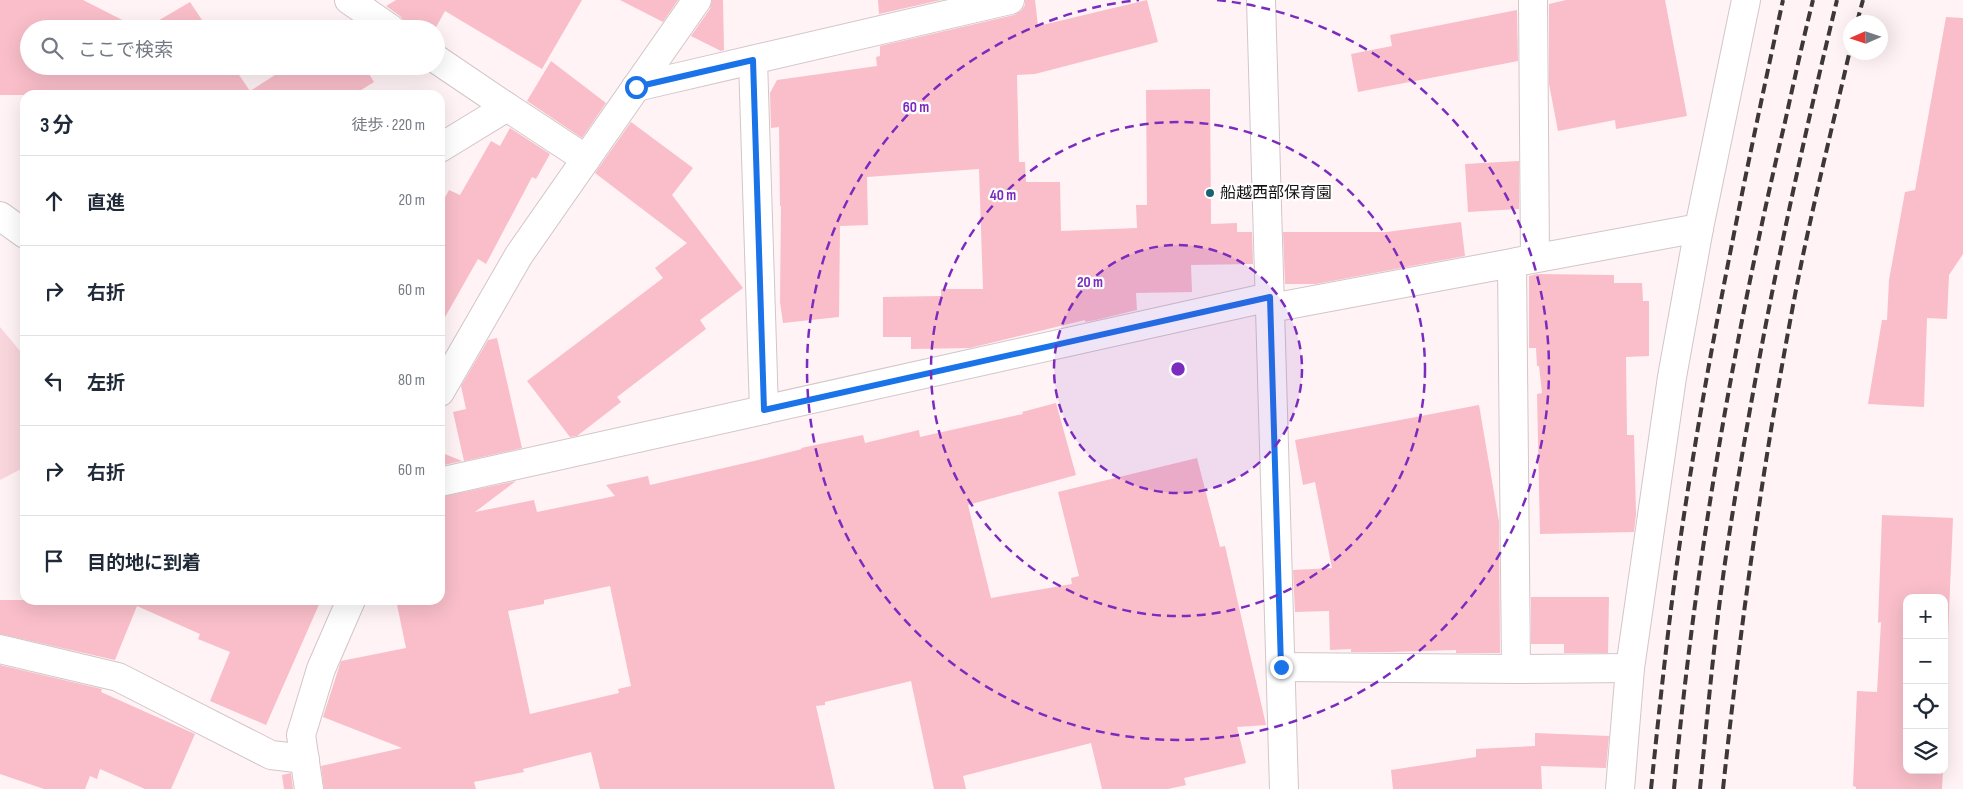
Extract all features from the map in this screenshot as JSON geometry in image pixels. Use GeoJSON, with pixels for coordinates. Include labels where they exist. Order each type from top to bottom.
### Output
{"type":"FeatureCollection","features":[{"type":"Feature","properties":{"kind":"street"},"geometry":{"type":"LineString","coordinates":[[349,0],[379,20]]}},
{"type":"Feature","properties":{"kind":"street"},"geometry":{"type":"LineString","coordinates":[[445,383],[518,255],[697,0]]}},
{"type":"Feature","properties":{"kind":"street"},"geometry":{"type":"LineString","coordinates":[[636,87],[1010,0]]}},
{"type":"Feature","properties":{"kind":"street"},"geometry":{"type":"LineString","coordinates":[[1262,0],[1284,789]]}},
{"type":"Feature","properties":{"kind":"street"},"geometry":{"type":"LineString","coordinates":[[1516,670],[1523,261],[1533,0]]}},
{"type":"Feature","properties":{"kind":"street"},"geometry":{"type":"LineString","coordinates":[[1620,789],[1630,668],[1672,377],[1698,228],[1746,0]]}},
{"type":"Feature","properties":{"kind":"street"},"geometry":{"type":"LineString","coordinates":[[753,60],[764,410]]}},
{"type":"Feature","properties":{"kind":"street"},"geometry":{"type":"LineString","coordinates":[[445,65],[586,159]]}},
{"type":"Feature","properties":{"kind":"street"},"geometry":{"type":"LineString","coordinates":[[445,145],[507,107]]}},
{"type":"Feature","properties":{"kind":"street"},"geometry":{"type":"LineString","coordinates":[[0,216],[20,230]]}},
{"type":"Feature","properties":{"kind":"street"},"geometry":{"type":"LineString","coordinates":[[445,481],[764,410],[1270,302],[1523,261],[1698,228]]}},
{"type":"Feature","properties":{"kind":"street"},"geometry":{"type":"LineString","coordinates":[[308,789],[301,735],[321,670],[349,605]]}},
{"type":"Feature","properties":{"kind":"street"},"geometry":{"type":"LineString","coordinates":[[0,649],[118,677],[271,755],[305,759]]}},
{"type":"Feature","properties":{"kind":"street"},"geometry":{"type":"LineString","coordinates":[[1281,667],[1516,670],[1630,668]]}},
{"type":"Feature","properties":{"kind":"shaded area"},"geometry":{"type":"Polygon","coordinates":[[[0,327],[20,351],[20,470],[0,480],[0,327]]]}},
{"type":"Feature","properties":{"kind":"building"},"geometry":{"type":"Polygon","coordinates":[[[0,0],[83,0],[122,20],[20,20],[20,75],[239,75],[249,90],[20,90],[20,95],[0,95],[0,0]]]}},
{"type":"Feature","properties":{"kind":"building"},"geometry":{"type":"Polygon","coordinates":[[[396,0],[582,0],[542,69],[445,11],[440,20],[403,20],[386,6],[396,0]]]}},
{"type":"Feature","properties":{"kind":"building"},"geometry":{"type":"Polygon","coordinates":[[[620,0],[678,0],[663,22],[620,0]]]}},
{"type":"Feature","properties":{"kind":"building"},"geometry":{"type":"Polygon","coordinates":[[[712,0],[723,0],[724,50],[721,51],[691,36],[710,9],[712,0]]]}},
{"type":"Feature","properties":{"kind":"building"},"geometry":{"type":"Polygon","coordinates":[[[878,0],[941,0],[879,14],[878,0]]]}},
{"type":"Feature","properties":{"kind":"building"},"geometry":{"type":"Polygon","coordinates":[[[1025,0],[1035,0],[1038,26],[1147,0],[1158,42],[1035,74],[1017,75],[1019,162],[1025,162],[1026,182],[1060,182],[1061,231],[1137,228],[1136,205],[1147,205],[1146,90],[1210,89],[1211,224],[1237,223],[1237,232],[1252,232],[1253,264],[1191,265],[1192,292],[1136,293],[1137,310],[1096,320],[1085,322],[1085,320],[970,348],[911,349],[911,337],[883,337],[883,297],[941,296],[941,289],[983,289],[979,169],[867,177],[868,225],[840,226],[839,317],[783,323],[780,302],[781,206],[779,127],[771,128],[770,93],[777,80],[877,66],[876,57],[880,56],[880,46],[1014,15],[1021,11],[1025,5],[1025,0]]]}},
{"type":"Feature","properties":{"kind":"building"},"geometry":{"type":"Polygon","coordinates":[[[1566,0],[1665,0],[1687,116],[1616,129],[1615,120],[1558,131],[1549,84],[1549,4],[1566,0]]]}},
{"type":"Feature","properties":{"kind":"building"},"geometry":{"type":"Polygon","coordinates":[[[190,2],[202,20],[159,20],[190,2]]]}},
{"type":"Feature","properties":{"kind":"building"},"geometry":{"type":"Polygon","coordinates":[[[1517,10],[1518,61],[1358,92],[1351,54],[1392,46],[1390,35],[1517,10]]]}},
{"type":"Feature","properties":{"kind":"building"},"geometry":{"type":"Polygon","coordinates":[[[1946,17],[1963,18],[1963,254],[1949,275],[1947,319],[1927,318],[1924,407],[1868,404],[1882,320],[1887,320],[1889,280],[1905,192],[1915,190],[1946,17]]]}},
{"type":"Feature","properties":{"kind":"building"},"geometry":{"type":"Polygon","coordinates":[[[551,61],[606,103],[582,138],[527,101],[551,61]]]}},
{"type":"Feature","properties":{"kind":"building"},"geometry":{"type":"Polygon","coordinates":[[[275,75],[370,75],[374,82],[361,90],[252,90],[275,75]]]}},
{"type":"Feature","properties":{"kind":"building"},"geometry":{"type":"Polygon","coordinates":[[[631,122],[693,168],[672,195],[743,288],[700,320],[706,329],[617,397],[621,402],[577,436],[570,437],[527,381],[663,278],[655,268],[687,243],[595,173],[631,122]]]}},
{"type":"Feature","properties":{"kind":"building"},"geometry":{"type":"Polygon","coordinates":[[[510,128],[550,154],[536,179],[532,177],[486,264],[478,259],[445,317],[445,198],[449,190],[460,195],[491,141],[500,146],[510,128]]]}},
{"type":"Feature","properties":{"kind":"building"},"geometry":{"type":"Polygon","coordinates":[[[1519,161],[1519,209],[1468,212],[1465,164],[1519,161]]]}},
{"type":"Feature","properties":{"kind":"building"},"geometry":{"type":"Polygon","coordinates":[[[1461,222],[1465,256],[1316,284],[1285,284],[1283,232],[1387,232],[1461,222]]]}},
{"type":"Feature","properties":{"kind":"building"},"geometry":{"type":"Polygon","coordinates":[[[1537,274],[1614,275],[1614,283],[1642,283],[1643,301],[1649,301],[1649,356],[1626,357],[1627,435],[1634,435],[1636,514],[1634,532],[1540,534],[1537,394],[1542,393],[1536,348],[1529,348],[1529,276],[1537,274]]]}},
{"type":"Feature","properties":{"kind":"building"},"geometry":{"type":"Polygon","coordinates":[[[497,338],[522,448],[464,461],[453,412],[466,409],[461,386],[488,340],[497,338]]]}},
{"type":"Feature","properties":{"kind":"building"},"geometry":{"type":"Polygon","coordinates":[[[1056,403],[1076,475],[968,505],[991,598],[1072,584],[1071,578],[1079,576],[1058,492],[1197,458],[1220,547],[1225,546],[1266,725],[1237,727],[1246,763],[1184,778],[1186,785],[1168,789],[1102,789],[1091,743],[963,776],[966,789],[934,789],[911,681],[825,702],[825,705],[816,706],[835,789],[600,789],[591,752],[523,769],[524,772],[474,782],[476,789],[324,789],[321,766],[402,748],[323,717],[341,661],[406,648],[397,605],[445,605],[445,496],[516,481],[475,512],[534,500],[537,512],[615,496],[606,485],[648,476],[650,485],[801,448],[863,435],[865,443],[919,430],[920,437],[1023,414],[1022,412],[1056,403]],[[610,586],[544,600],[544,604],[508,611],[530,714],[619,693],[618,689],[631,686],[610,586]]]}},
{"type":"Feature","properties":{"kind":"building"},"geometry":{"type":"Polygon","coordinates":[[[1479,405],[1499,522],[1500,653],[1456,653],[1456,650],[1351,652],[1351,649],[1330,650],[1329,611],[1295,612],[1293,570],[1332,568],[1315,482],[1303,485],[1295,440],[1479,405]]]}},
{"type":"Feature","properties":{"kind":"building"},"geometry":{"type":"Polygon","coordinates":[[[445,454],[462,461],[445,465],[445,454]]]}},
{"type":"Feature","properties":{"kind":"building"},"geometry":{"type":"Polygon","coordinates":[[[1882,515],[1953,518],[1948,637],[1948,594],[1903,594],[1903,774],[1943,774],[1942,789],[1856,789],[1853,786],[1857,691],[1877,692],[1881,622],[1878,623],[1882,515]]]}},
{"type":"Feature","properties":{"kind":"building"},"geometry":{"type":"Polygon","coordinates":[[[1531,597],[1609,597],[1608,653],[1564,653],[1564,644],[1531,644],[1531,597]]]}},
{"type":"Feature","properties":{"kind":"building"},"geometry":{"type":"Polygon","coordinates":[[[0,600],[20,600],[20,605],[319,605],[266,725],[210,701],[230,652],[198,639],[200,634],[137,606],[115,660],[0,634],[0,600]]]}},
{"type":"Feature","properties":{"kind":"building"},"geometry":{"type":"Polygon","coordinates":[[[0,665],[102,689],[101,692],[195,734],[171,789],[145,789],[100,769],[97,779],[90,776],[85,789],[44,789],[0,774],[0,665]]]}},
{"type":"Feature","properties":{"kind":"building"},"geometry":{"type":"Polygon","coordinates":[[[1535,733],[1609,736],[1606,768],[1541,766],[1542,789],[1393,789],[1391,770],[1476,757],[1476,749],[1535,746],[1535,733]]]}},
{"type":"Feature","properties":{"kind":"building"},"geometry":{"type":"Polygon","coordinates":[[[291,773],[293,789],[284,789],[282,775],[291,773]]]}},
{"type":"Feature","properties":{"kind":"railway"},"geometry":{"type":"LineString","coordinates":[[1651,789],[1671,609],[1696,439],[1731,250],[1783,0]]}},
{"type":"Feature","properties":{"kind":"railway"},"geometry":{"type":"LineString","coordinates":[[1674,789],[1693,621],[1718,453],[1766,204],[1813,0]]}},
{"type":"Feature","properties":{"kind":"railway"},"geometry":{"type":"LineString","coordinates":[[1700,789],[1723,579],[1738,480],[1790,204],[1837,0]]}},
{"type":"Feature","properties":{"kind":"railway"},"geometry":{"type":"LineString","coordinates":[[1859,15],[1863,0]]}},
{"type":"Feature","properties":{"kind":"railway"},"geometry":{"type":"LineString","coordinates":[[1723,789],[1753,550],[1781,371],[1805,246],[1848,60]]}},
{"type":"Feature","properties":{"kind":"place","name":"船越西部保育園"},"geometry":{"type":"Point","coordinates":[1210,193]}},
{"type":"Feature","properties":{"kind":"route"},"geometry":{"type":"LineString","coordinates":[[636,87],[753,60],[764,410],[1270,297],[1281,667]]}}]}
